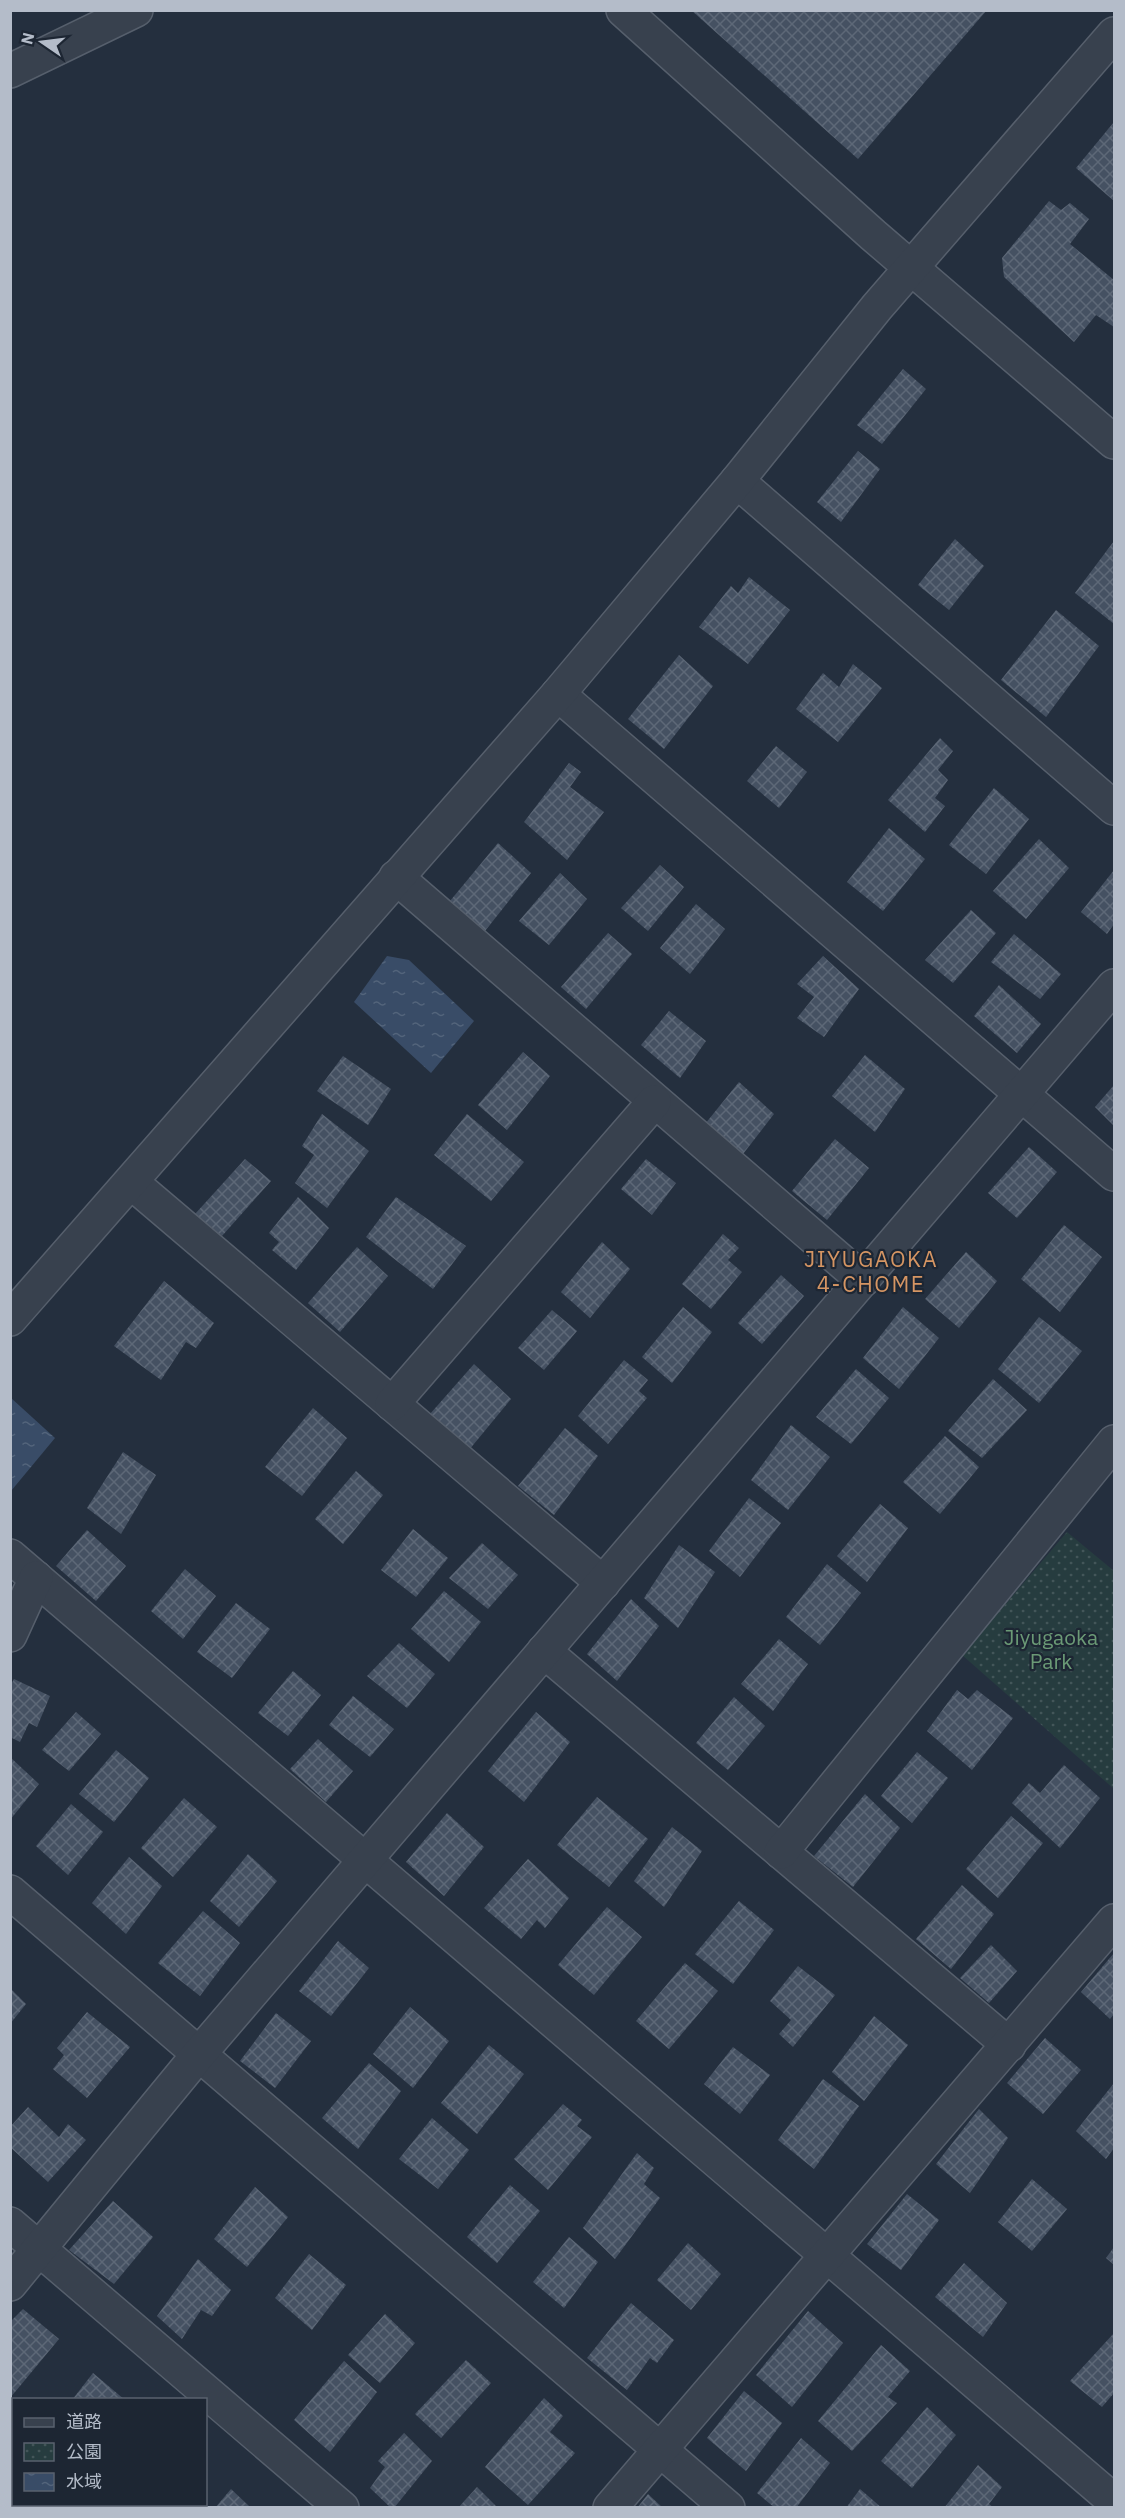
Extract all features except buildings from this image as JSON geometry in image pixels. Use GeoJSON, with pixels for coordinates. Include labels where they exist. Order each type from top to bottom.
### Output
{"type":"FeatureCollection","features":[{"type":"Feature","properties":{"kind":"street"},"geometry":{"type":"LineString","coordinates":[[10,71],[136,10]]}},
{"type":"Feature","properties":{"kind":"street"},"geometry":{"type":"LineString","coordinates":[[623,10],[910,267],[1114,442]]}},
{"type":"Feature","properties":{"kind":"street"},"geometry":{"type":"LineString","coordinates":[[10,1319],[558,694],[737,481],[910,267],[1114,34]]}},
{"type":"Feature","properties":{"kind":"street"},"geometry":{"type":"LineString","coordinates":[[737,481],[1114,808]]}},
{"type":"Feature","properties":{"kind":"street"},"geometry":{"type":"LineString","coordinates":[[558,694],[1114,1174]]}},
{"type":"Feature","properties":{"kind":"street"},"geometry":{"type":"LineString","coordinates":[[396,877],[863,1280]]}},
{"type":"Feature","properties":{"kind":"street"},"geometry":{"type":"LineString","coordinates":[[10,2284],[199,2054],[1114,986]]}},
{"type":"Feature","properties":{"kind":"street"},"geometry":{"type":"LineString","coordinates":[[392,1404],[654,1102]]}},
{"type":"Feature","properties":{"kind":"street"},"geometry":{"type":"LineString","coordinates":[[131,1182],[603,1583]]}},
{"type":"Feature","properties":{"kind":"street"},"geometry":{"type":"LineString","coordinates":[[781,1852],[1114,1442]]}},
{"type":"Feature","properties":{"kind":"street"},"geometry":{"type":"LineString","coordinates":[[10,1556],[1103,2492]]}},
{"type":"Feature","properties":{"kind":"street"},"geometry":{"type":"LineString","coordinates":[[10,1635],[36,1578]]}},
{"type":"Feature","properties":{"kind":"street"},"geometry":{"type":"LineString","coordinates":[[544,1651],[1009,2045]]}},
{"type":"Feature","properties":{"kind":"street"},"geometry":{"type":"LineString","coordinates":[[10,1892],[728,2508]]}},
{"type":"Feature","properties":{"kind":"street"},"geometry":{"type":"LineString","coordinates":[[610,2508],[1114,1921]]}},
{"type":"Feature","properties":{"kind":"street"},"geometry":{"type":"LineString","coordinates":[[10,2224],[342,2508]]}},
{"type":"Feature","properties":{"kind":"green space","name":"Jiyugaoka Park"},"geometry":{"type":"Polygon","coordinates":[[[1067,1532],[1114,1571],[1114,1789],[962,1655],[1067,1532]]]}},
{"type":"Feature","properties":{"kind":"water"},"geometry":{"type":"Polygon","coordinates":[[[387,956],[409,960],[474,1021],[431,1073],[354,1002],[387,956]]]}},
{"type":"Feature","properties":{"kind":"water"},"geometry":{"type":"Polygon","coordinates":[[[11,1398],[55,1438],[11,1491],[11,1398]]]}},
{"type":"Feature","properties":{"kind":"district","name":"JIYUGAOKA 4-CHOME"},"geometry":{"type":"Point","coordinates":[871,1270]}}]}
